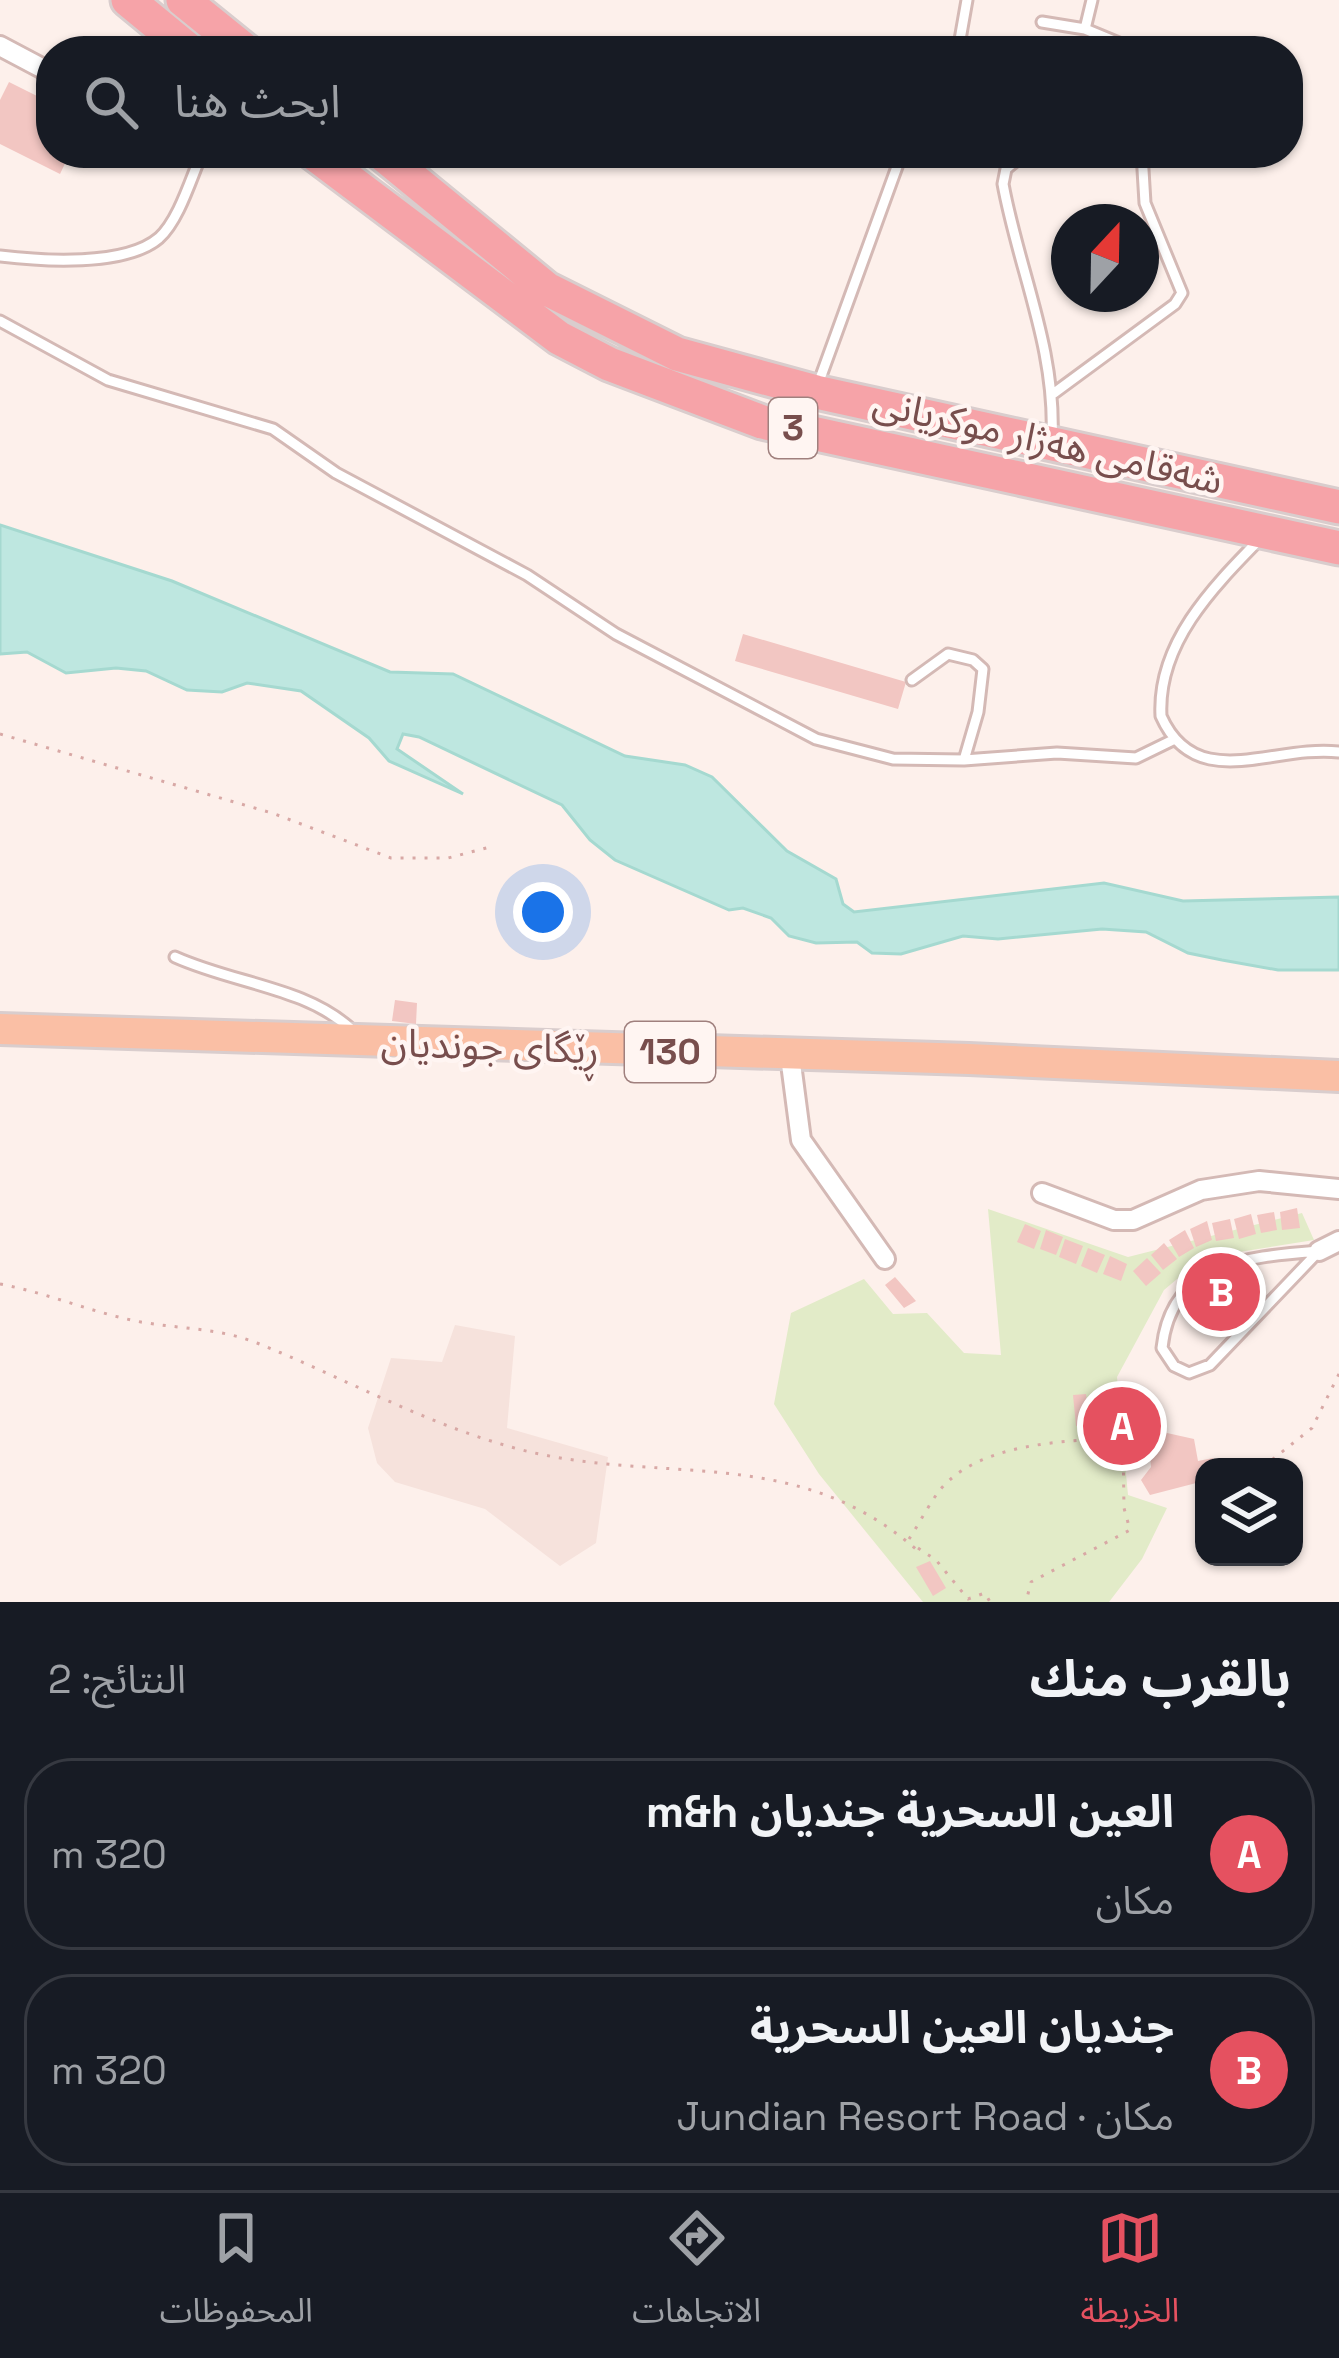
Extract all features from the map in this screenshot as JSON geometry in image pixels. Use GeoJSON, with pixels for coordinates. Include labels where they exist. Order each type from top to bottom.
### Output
{"type":"FeatureCollection","features":[{"type":"Feature","properties":{"kind":"highway"},"geometry":{"type":"LineString","coordinates":[[128,0],[172,36]]}},
{"type":"Feature","properties":{"kind":"highway"},"geometry":{"type":"LineString","coordinates":[[183,0],[227,36]]}},
{"type":"Feature","properties":{"kind":"highway","name":"شەقامی ھەژار موکریانی"},"geometry":{"type":"LineString","coordinates":[[333,168],[559,338],[609,364],[762,422],[1339,548]]}},
{"type":"Feature","properties":{"kind":"highway","name":"شەقامی ھەژار موکریانی"},"geometry":{"type":"LineString","coordinates":[[399,168],[547,290],[677,355],[816,392],[1052,440],[1339,507]]}},
{"type":"Feature","properties":{"kind":"main road","name":"ڕێگای جوندیان"},"geometry":{"type":"LineString","coordinates":[[1,1030],[1339,1076]]}},
{"type":"Feature","properties":{"kind":"street"},"geometry":{"type":"LineString","coordinates":[[0,46],[36,65]]}},
{"type":"Feature","properties":{"kind":"street"},"geometry":{"type":"LineString","coordinates":[[790,1056],[802,1140],[885,1259]]}},
{"type":"Feature","properties":{"kind":"street"},"geometry":{"type":"LineString","coordinates":[[1042,1193],[1114,1220],[1133,1220],[1201,1190],[1259,1181],[1339,1190]]}},
{"type":"Feature","properties":{"kind":"street"},"geometry":{"type":"LineString","coordinates":[[1319,1251],[1339,1241]]}},
{"type":"Feature","properties":{"kind":"lane"},"geometry":{"type":"LineString","coordinates":[[961,36],[967,0]]}},
{"type":"Feature","properties":{"kind":"lane"},"geometry":{"type":"LineString","coordinates":[[1085,29],[1092,0]]}},
{"type":"Feature","properties":{"kind":"lane"},"geometry":{"type":"LineString","coordinates":[[1042,22],[1102,36]]}},
{"type":"Feature","properties":{"kind":"lane"},"geometry":{"type":"LineString","coordinates":[[0,256],[69,261],[156,241],[194,168]]}},
{"type":"Feature","properties":{"kind":"lane"},"geometry":{"type":"LineString","coordinates":[[816,392],[897,168]]}},
{"type":"Feature","properties":{"kind":"lane"},"geometry":{"type":"LineString","coordinates":[[1008,168],[1003,184],[1054,393],[1052,440]]}},
{"type":"Feature","properties":{"kind":"lane"},"geometry":{"type":"LineString","coordinates":[[1054,393],[1175,304],[1182,292],[1145,203],[1143,168]]}},
{"type":"Feature","properties":{"kind":"lane"},"geometry":{"type":"LineString","coordinates":[[0,321],[108,380],[273,430],[335,473],[509,565],[634,644],[815,739],[893,759],[964,760],[1057,753],[1136,758],[1174,739]]}},
{"type":"Feature","properties":{"kind":"lane"},"geometry":{"type":"LineString","coordinates":[[1267,532],[1220,580],[1182,633],[1160,698],[1161,716],[1174,739],[1206,761],[1227,765],[1313,749],[1339,750]]}},
{"type":"Feature","properties":{"kind":"lane"},"geometry":{"type":"LineString","coordinates":[[912,680],[948,654],[973,659],[982,669],[978,712],[964,760]]}},
{"type":"Feature","properties":{"kind":"lane"},"geometry":{"type":"LineString","coordinates":[[176,957],[222,978],[307,998],[332,1012],[364,1041]]}},
{"type":"Feature","properties":{"kind":"lane"},"geometry":{"type":"LineString","coordinates":[[1319,1251],[1210,1365],[1189,1373],[1174,1366],[1162,1348],[1165,1323],[1180,1293],[1210,1270],[1319,1251]]}},
{"type":"Feature","properties":{"kind":"path"},"geometry":{"type":"LineString","coordinates":[[0,734],[272,813],[391,858],[448,858],[494,847]]}},
{"type":"Feature","properties":{"kind":"path"},"geometry":{"type":"LineString","coordinates":[[0,1284],[140,1322],[225,1332],[459,1432],[544,1456],[659,1469],[724,1469],[787,1483],[875,1517],[936,1560],[968,1599],[985,1593],[990,1602]]}},
{"type":"Feature","properties":{"kind":"path"},"geometry":{"type":"LineString","coordinates":[[1274,1458],[1312,1428],[1339,1374]]}},
{"type":"Feature","properties":{"kind":"path"},"geometry":{"type":"LineString","coordinates":[[908,1541],[941,1489],[970,1465],[1061,1441],[1123,1438],[1124,1508],[1130,1530],[1031,1582],[1026,1602]]}},
{"type":"Feature","properties":{"kind":"path"},"geometry":{"type":"LineString","coordinates":[[908,1541],[918,1551]]}},
{"type":"Feature","properties":{"kind":"shaded area"},"geometry":{"type":"Polygon","coordinates":[[[455,1325],[515,1336],[507,1428],[608,1457],[596,1543],[560,1566],[485,1509],[395,1482],[377,1463],[368,1428],[391,1358],[442,1362],[455,1325]]]}},
{"type":"Feature","properties":{"kind":"green space"},"geometry":{"type":"Polygon","coordinates":[[[988,1209],[1128,1257],[1302,1213],[1314,1240],[1202,1258],[1164,1290],[1117,1377],[1128,1495],[1167,1508],[1142,1559],[1109,1602],[923,1602],[819,1474],[774,1404],[791,1313],[864,1279],[893,1314],[927,1313],[964,1353],[1001,1355],[988,1209]]]}},
{"type":"Feature","properties":{"kind":"water"},"geometry":{"type":"Polygon","coordinates":[[[0,525],[172,581],[390,672],[453,674],[625,756],[685,765],[712,777],[787,851],[836,879],[843,904],[854,912],[1104,883],[1183,901],[1339,897],[1339,970],[1278,970],[1188,953],[1146,932],[1102,929],[998,939],[963,936],[901,954],[872,953],[857,942],[816,943],[789,936],[771,918],[743,908],[729,910],[615,860],[590,840],[562,805],[419,737],[403,734],[397,749],[463,794],[389,761],[369,738],[301,691],[247,683],[222,692],[187,690],[146,671],[116,668],[66,673],[27,652],[0,654],[0,525]]]}},
{"type":"Feature","properties":{"kind":"building"},"geometry":{"type":"Polygon","coordinates":[[[9,82],[36,96],[36,162],[0,144],[0,100],[9,82]]]}},
{"type":"Feature","properties":{"kind":"building"},"geometry":{"type":"Polygon","coordinates":[[[743,634],[906,682],[898,709],[735,661],[743,634]]]}},
{"type":"Feature","properties":{"kind":"building"},"geometry":{"type":"Polygon","coordinates":[[[395,1000],[417,1003],[416,1024],[392,1021],[395,1000]]]}},
{"type":"Feature","properties":{"kind":"building"},"geometry":{"type":"Polygon","coordinates":[[[1297,1208],[1300,1228],[1282,1230],[1280,1212],[1297,1208]]]}},
{"type":"Feature","properties":{"kind":"building"},"geometry":{"type":"Polygon","coordinates":[[[1274,1212],[1277,1230],[1261,1233],[1257,1215],[1274,1212]]]}},
{"type":"Feature","properties":{"kind":"building"},"geometry":{"type":"Polygon","coordinates":[[[1251,1214],[1256,1234],[1239,1239],[1234,1219],[1251,1214]]]}},
{"type":"Feature","properties":{"kind":"building"},"geometry":{"type":"Polygon","coordinates":[[[1230,1219],[1234,1238],[1216,1241],[1212,1223],[1230,1219]]]}},
{"type":"Feature","properties":{"kind":"building"},"geometry":{"type":"Polygon","coordinates":[[[1207,1221],[1212,1240],[1196,1247],[1190,1229],[1207,1221]]]}},
{"type":"Feature","properties":{"kind":"building"},"geometry":{"type":"Polygon","coordinates":[[[1025,1224],[1041,1231],[1034,1249],[1017,1242],[1025,1224]]]}},
{"type":"Feature","properties":{"kind":"building"},"geometry":{"type":"Polygon","coordinates":[[[1046,1230],[1063,1237],[1056,1255],[1040,1249],[1046,1230]]]}},
{"type":"Feature","properties":{"kind":"building"},"geometry":{"type":"Polygon","coordinates":[[[1185,1230],[1194,1248],[1179,1257],[1169,1240],[1185,1230]]]}},
{"type":"Feature","properties":{"kind":"building"},"geometry":{"type":"Polygon","coordinates":[[[1065,1239],[1083,1246],[1076,1264],[1059,1257],[1065,1239]]]}},
{"type":"Feature","properties":{"kind":"building"},"geometry":{"type":"Polygon","coordinates":[[[1164,1243],[1177,1259],[1163,1270],[1151,1255],[1164,1243]]]}},
{"type":"Feature","properties":{"kind":"building"},"geometry":{"type":"Polygon","coordinates":[[[1088,1248],[1105,1255],[1097,1273],[1081,1266],[1088,1248]]]}},
{"type":"Feature","properties":{"kind":"building"},"geometry":{"type":"Polygon","coordinates":[[[1110,1256],[1127,1264],[1121,1281],[1103,1274],[1110,1256]]]}},
{"type":"Feature","properties":{"kind":"building"},"geometry":{"type":"Polygon","coordinates":[[[1147,1258],[1161,1273],[1146,1286],[1133,1271],[1147,1258]]]}},
{"type":"Feature","properties":{"kind":"building"},"geometry":{"type":"Polygon","coordinates":[[[895,1277],[916,1301],[904,1308],[885,1285],[895,1277]]]}},
{"type":"Feature","properties":{"kind":"building"},"geometry":{"type":"Polygon","coordinates":[[[1086,1394],[1090,1425],[1076,1426],[1073,1395],[1086,1394]]]}},
{"type":"Feature","properties":{"kind":"building"},"geometry":{"type":"Polygon","coordinates":[[[1118,1397],[1120,1416],[1100,1420],[1096,1400],[1118,1397]]]}},
{"type":"Feature","properties":{"kind":"building"},"geometry":{"type":"Polygon","coordinates":[[[1167,1433],[1194,1439],[1195,1483],[1150,1495],[1141,1480],[1151,1467],[1149,1445],[1167,1433]]]}},
{"type":"Feature","properties":{"kind":"building"},"geometry":{"type":"Polygon","coordinates":[[[930,1561],[946,1588],[933,1596],[916,1567],[930,1561]]]}},
{"type":"Feature","properties":{"kind":"place","name":"جنديان العين السحرية"},"geometry":{"type":"Point","coordinates":[1221,1292]}},
{"type":"Feature","properties":{"kind":"place","name":"العين السحرية جنديان m&h"},"geometry":{"type":"Point","coordinates":[1122,1426]}}]}
